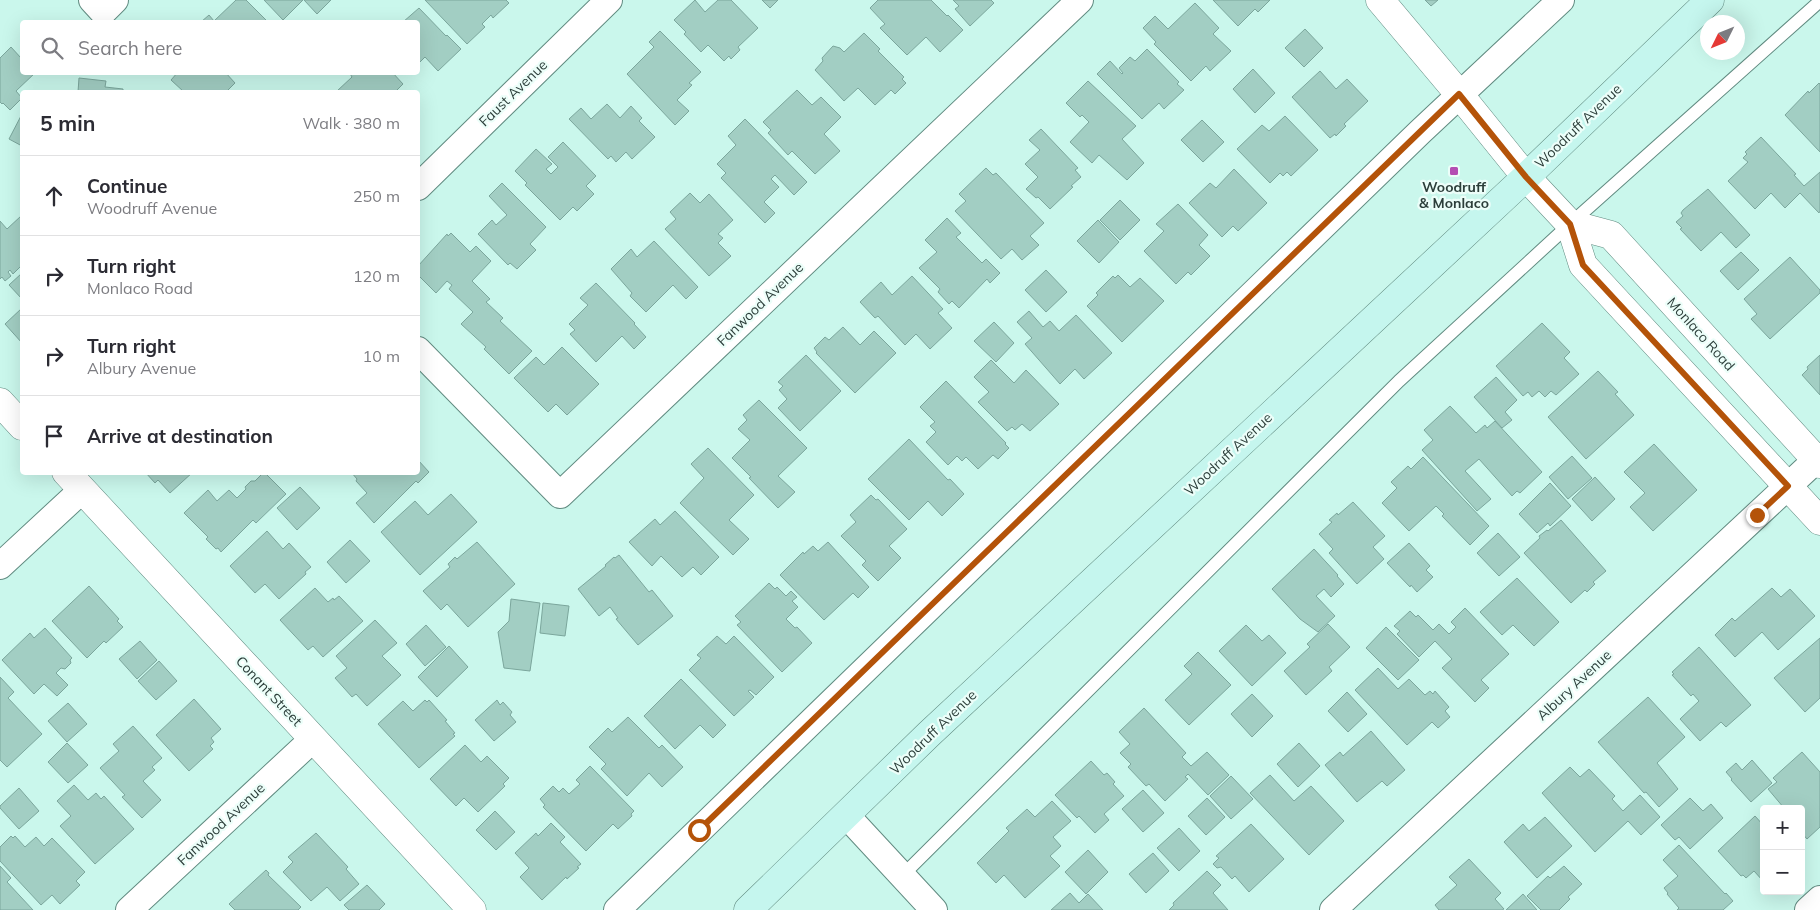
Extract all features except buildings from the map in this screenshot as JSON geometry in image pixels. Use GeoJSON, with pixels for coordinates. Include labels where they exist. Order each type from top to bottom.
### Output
{"type":"FeatureCollection","features":[{"type":"Feature","properties":{"kind":"main road","name":"Woodruff Avenue"},"geometry":{"type":"LineString","coordinates":[[748,910],[944,721],[1526,177],[1710,0]]}},
{"type":"Feature","properties":{"kind":"street","name":"Faust Avenue"},"geometry":{"type":"LineString","coordinates":[[420,185],[609,0]]}},
{"type":"Feature","properties":{"kind":"street","name":"Fanwood Avenue"},"geometry":{"type":"LineString","coordinates":[[420,352],[560,495],[1080,0]]}},
{"type":"Feature","properties":{"kind":"street"},"geometry":{"type":"LineString","coordinates":[[1380,0],[1526,177],[1570,224],[1583,265],[1820,521]]}},
{"type":"Feature","properties":{"kind":"street"},"geometry":{"type":"LineString","coordinates":[[617,910],[1459,94],[1560,0]]}},
{"type":"Feature","properties":{"kind":"street","name":"Monlaco Road"},"geometry":{"type":"LineString","coordinates":[[1570,224],[1611,235],[1818,462]]}},
{"type":"Feature","properties":{"kind":"street"},"geometry":{"type":"LineString","coordinates":[[0,402],[20,424]]}},
{"type":"Feature","properties":{"kind":"street","name":"Albury Avenue"},"geometry":{"type":"LineString","coordinates":[[1332,910],[1788,486],[1818,462]]}},
{"type":"Feature","properties":{"kind":"street"},"geometry":{"type":"LineString","coordinates":[[0,566],[74,481]]}},
{"type":"Feature","properties":{"kind":"street","name":"Conant Street"},"geometry":{"type":"LineString","coordinates":[[74,481],[472,910]]}},
{"type":"Feature","properties":{"kind":"street","name":"Fanwood Avenue"},"geometry":{"type":"LineString","coordinates":[[129,910],[313,738]]}},
{"type":"Feature","properties":{"kind":"street"},"geometry":{"type":"LineString","coordinates":[[846,815],[934,910]]}},
{"type":"Feature","properties":{"kind":"street"},"geometry":{"type":"LineString","coordinates":[[1808,910],[1820,899]]}},
{"type":"Feature","properties":{"kind":"lane"},"geometry":{"type":"LineString","coordinates":[[902,876],[1399,381],[1570,224],[1820,1]]}},
{"type":"Feature","properties":{"kind":"place","name":"Woodruff & Monlaco"},"geometry":{"type":"Point","coordinates":[1454,171]}},
{"type":"Feature","properties":{"kind":"route"},"geometry":{"type":"LineString","coordinates":[[699,830],[1459,94],[1526,177],[1570,224],[1583,265],[1788,486],[1757,515]]}}]}
